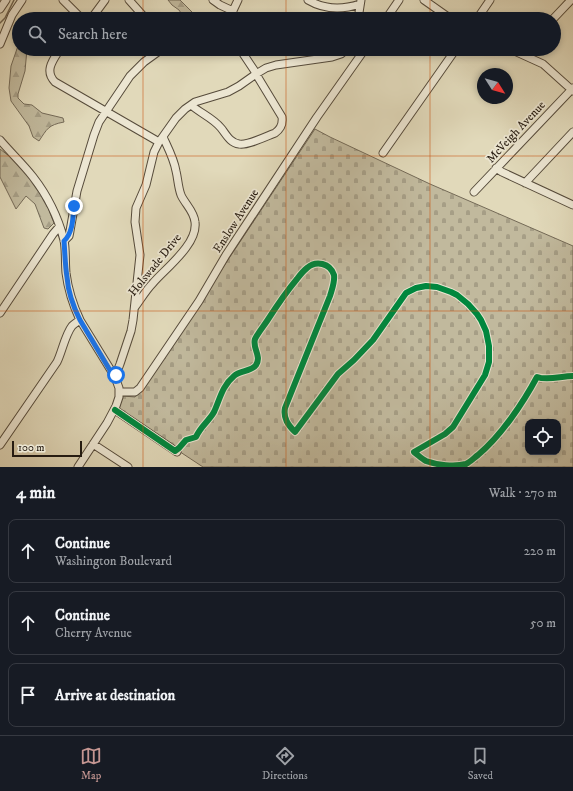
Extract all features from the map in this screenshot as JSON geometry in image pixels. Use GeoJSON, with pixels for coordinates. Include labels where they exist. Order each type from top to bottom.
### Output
{"type":"FeatureCollection","features":[{"type":"Feature","properties":{"kind":"street"},"geometry":{"type":"LineString","coordinates":[[0,9],[6,0]]}},
{"type":"Feature","properties":{"kind":"street"},"geometry":{"type":"LineString","coordinates":[[14,12],[22,0]]}},
{"type":"Feature","properties":{"kind":"street"},"geometry":{"type":"LineString","coordinates":[[62,0],[75,12]]}},
{"type":"Feature","properties":{"kind":"street"},"geometry":{"type":"LineString","coordinates":[[96,12],[105,0]]}},
{"type":"Feature","properties":{"kind":"street"},"geometry":{"type":"LineString","coordinates":[[129,0],[140,12]]}},
{"type":"Feature","properties":{"kind":"street"},"geometry":{"type":"LineString","coordinates":[[213,0],[233,10],[238,0]]}},
{"type":"Feature","properties":{"kind":"street"},"geometry":{"type":"LineString","coordinates":[[308,0],[316,5],[339,9],[361,2]]}},
{"type":"Feature","properties":{"kind":"street"},"geometry":{"type":"LineString","coordinates":[[391,12],[399,0]]}},
{"type":"Feature","properties":{"kind":"street"},"geometry":{"type":"LineString","coordinates":[[424,0],[440,12]]}},
{"type":"Feature","properties":{"kind":"street"},"geometry":{"type":"LineString","coordinates":[[482,12],[490,0]]}},
{"type":"Feature","properties":{"kind":"street"},"geometry":{"type":"LineString","coordinates":[[559,12],[570,0]]}},
{"type":"Feature","properties":{"kind":"street"},"geometry":{"type":"LineString","coordinates":[[359,12],[361,2]]}},
{"type":"Feature","properties":{"kind":"street"},"geometry":{"type":"LineString","coordinates":[[0,44],[12,15]]}},
{"type":"Feature","properties":{"kind":"street"},"geometry":{"type":"LineString","coordinates":[[56,56],[50,69],[52,79],[168,148]]}},
{"type":"Feature","properties":{"kind":"street"},"geometry":{"type":"LineString","coordinates":[[64,241],[69,236],[76,197],[99,122],[125,82],[136,69],[152,56]]}},
{"type":"Feature","properties":{"kind":"street"},"geometry":{"type":"LineString","coordinates":[[191,105],[217,124],[235,143],[244,144],[275,133],[281,128],[282,117],[244,56]]}},
{"type":"Feature","properties":{"kind":"street"},"geometry":{"type":"LineString","coordinates":[[114,377],[119,369],[130,335],[135,307],[140,255],[135,215],[146,185],[152,157],[159,142],[180,113],[202,99],[228,92],[266,68],[276,65],[335,56]]}},
{"type":"Feature","properties":{"kind":"street","name":"Enslow Avenue"},"geometry":{"type":"LineString","coordinates":[[119,392],[135,392],[140,388],[199,301],[226,255],[360,56]]}},
{"type":"Feature","properties":{"kind":"street"},"geometry":{"type":"LineString","coordinates":[[383,153],[451,56]]}},
{"type":"Feature","properties":{"kind":"street"},"geometry":{"type":"LineString","coordinates":[[525,56],[543,64],[572,89]]}},
{"type":"Feature","properties":{"kind":"street","name":"McVeigh Avenue"},"geometry":{"type":"LineString","coordinates":[[474,192],[572,89]]}},
{"type":"Feature","properties":{"kind":"street"},"geometry":{"type":"LineString","coordinates":[[525,183],[573,132]]}},
{"type":"Feature","properties":{"kind":"street"},"geometry":{"type":"LineString","coordinates":[[0,140],[38,184],[51,207],[64,241],[66,275],[75,311],[118,384],[118,402],[115,410],[78,467]]}},
{"type":"Feature","properties":{"kind":"street","name":"Holswade Drive"},"geometry":{"type":"LineString","coordinates":[[135,307],[153,283],[175,260],[190,241],[194,232],[194,218],[181,195],[176,169],[168,148],[159,142]]}},
{"type":"Feature","properties":{"kind":"street"},"geometry":{"type":"LineString","coordinates":[[496,168],[573,205]]}},
{"type":"Feature","properties":{"kind":"street"},"geometry":{"type":"LineString","coordinates":[[0,313],[59,227]]}},
{"type":"Feature","properties":{"kind":"street"},"geometry":{"type":"LineString","coordinates":[[0,445],[61,354],[73,325],[80,320]]}},
{"type":"Feature","properties":{"kind":"street"},"geometry":{"type":"LineString","coordinates":[[115,410],[177,452]]}},
{"type":"Feature","properties":{"kind":"street"},"geometry":{"type":"LineString","coordinates":[[93,444],[128,467]]}},
{"type":"Feature","properties":{"kind":"green space"},"geometry":{"type":"Polygon","coordinates":[[[168,0],[180,0],[192,12],[180,12],[168,0]]]}},
{"type":"Feature","properties":{"kind":"green space"},"geometry":{"type":"Polygon","coordinates":[[[14,56],[26,56],[25,71],[18,98],[24,104],[32,105],[42,113],[63,118],[64,122],[48,128],[39,141],[33,137],[29,126],[11,101],[9,88],[11,66],[14,56]]]}},
{"type":"Feature","properties":{"kind":"green space"},"geometry":{"type":"Polygon","coordinates":[[[315,129],[430,184],[573,246],[573,467],[203,467],[118,411],[123,396],[135,397],[315,129]]]}},
{"type":"Feature","properties":{"kind":"green space"},"geometry":{"type":"Polygon","coordinates":[[[0,149],[18,163],[43,194],[54,223],[48,229],[44,228],[35,204],[26,196],[16,209],[0,177],[0,149]]]}},
{"type":"Feature","properties":{"kind":"waterway"},"geometry":{"type":"LineString","coordinates":[[0,23],[5,18],[14,0]]}},
{"type":"Feature","properties":{"kind":"cycle path"},"geometry":{"type":"LineString","coordinates":[[115,410],[175,451],[186,440],[196,437],[214,412],[224,388],[230,380],[236,374],[251,369],[256,365],[258,362],[258,355],[254,342],[259,332],[304,270],[314,264],[326,265],[332,271],[334,280],[330,296],[285,408],[287,421],[295,432],[338,374],[373,340],[406,293],[416,288],[426,286],[437,287],[457,295],[468,304],[481,320],[486,331],[489,346],[489,362],[485,375],[453,427],[445,434],[414,452],[424,460],[435,464],[446,465],[468,463],[487,447],[503,429],[537,377],[550,378],[573,376]]}},
{"type":"Feature","properties":{"kind":"route"},"geometry":{"type":"LineString","coordinates":[[74,206],[73,220],[69,236],[64,241],[66,275],[69,290],[75,311],[114,377],[116,375]]}}]}
